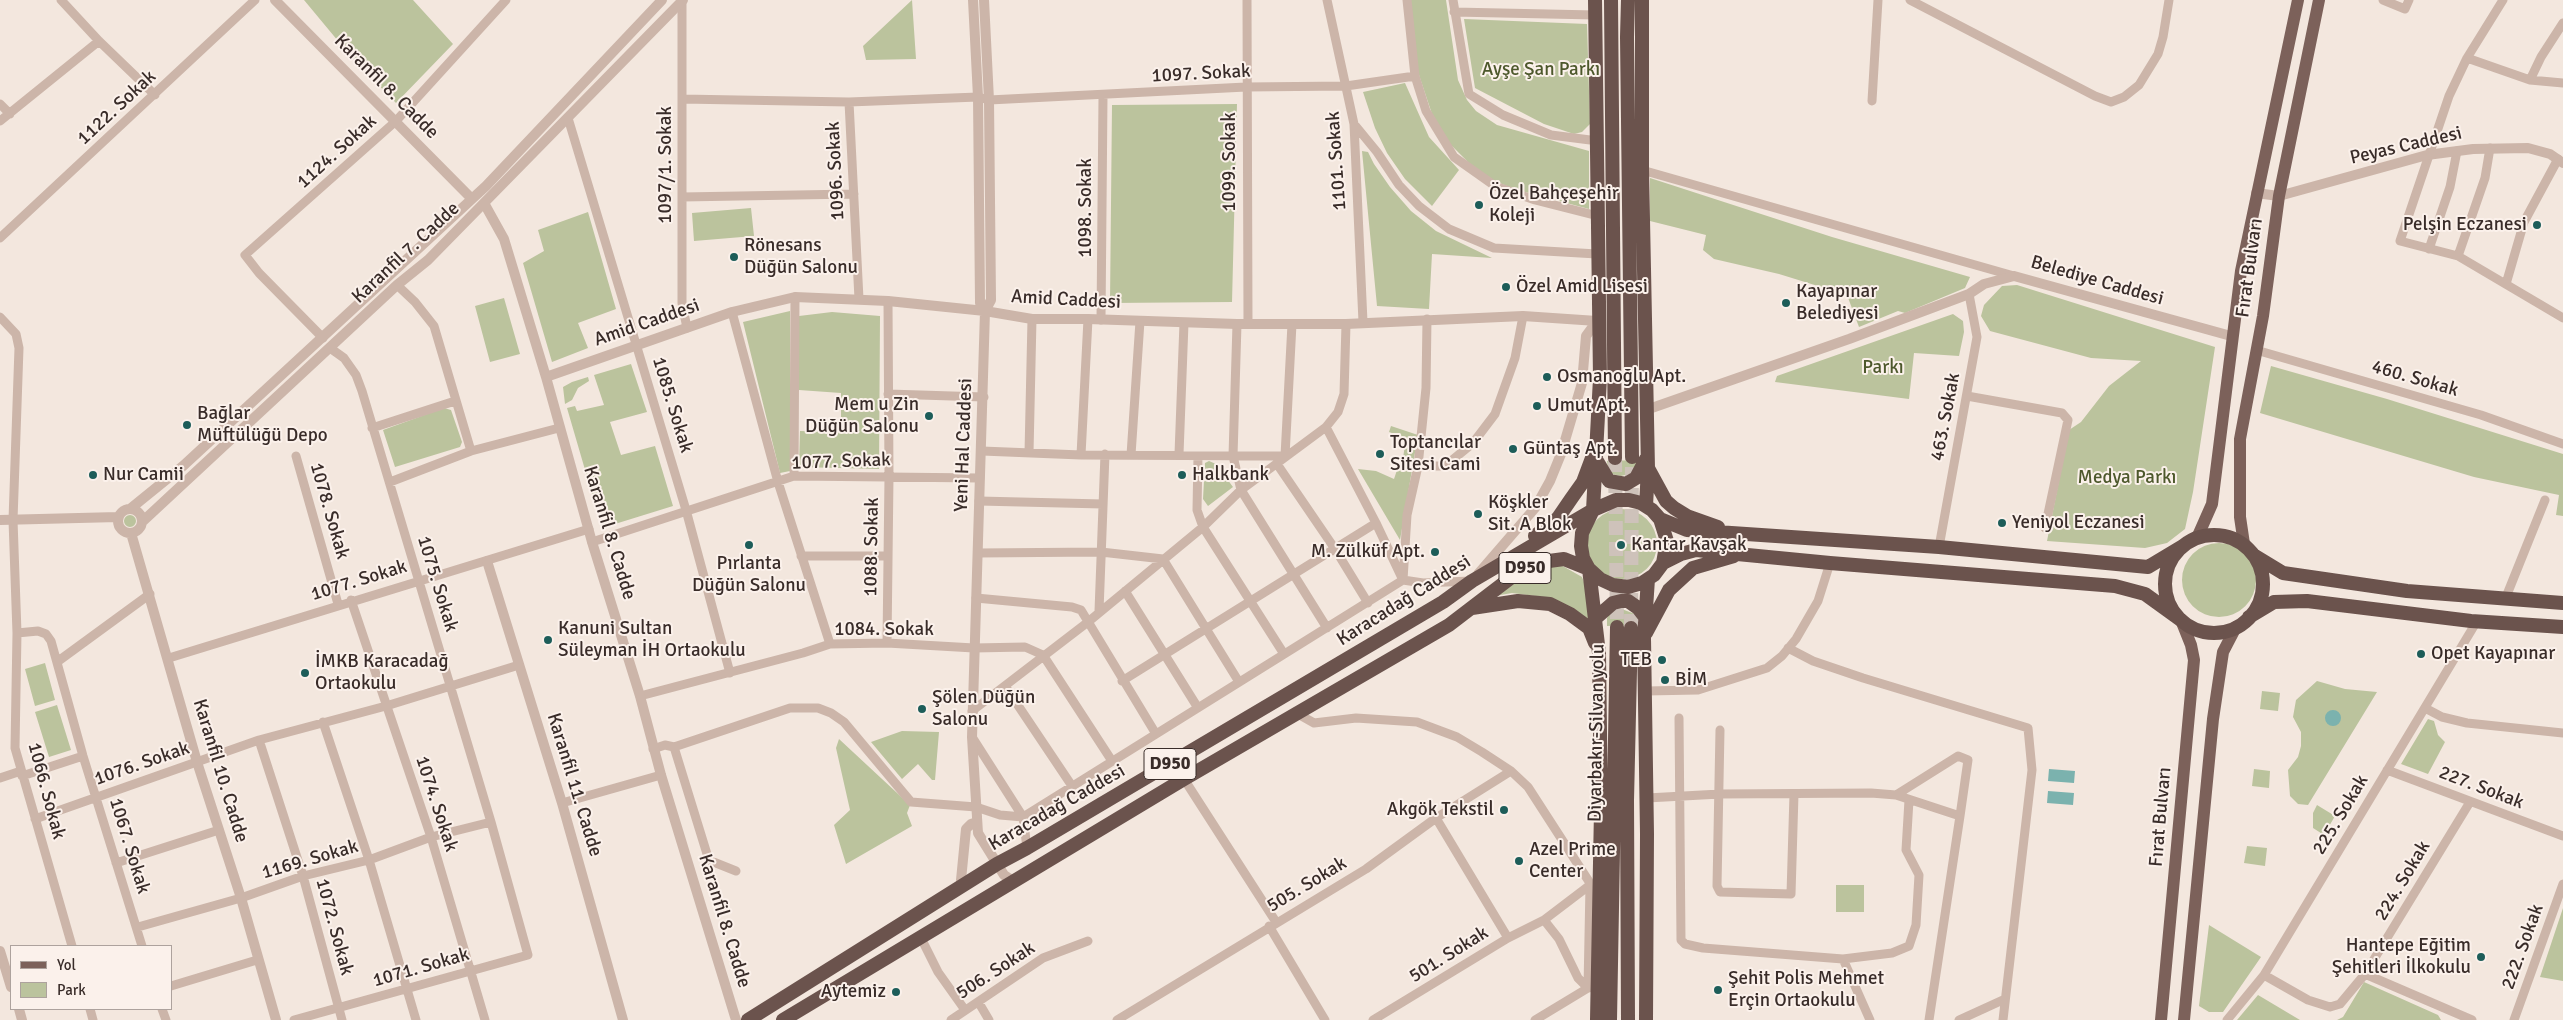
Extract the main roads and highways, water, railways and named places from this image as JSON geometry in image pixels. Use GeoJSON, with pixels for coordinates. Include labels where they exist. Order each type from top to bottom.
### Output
{"type":"FeatureCollection","features":[{"type":"Feature","properties":{"kind":"highway"},"geometry":{"type":"LineString","coordinates":[[1595,0],[1598,141],[1596,254],[1600,378],[1593,510],[1582,533],[1580,546],[1589,569],[1600,653],[1602,810],[1597,1020]]}},
{"type":"Feature","properties":{"kind":"highway"},"geometry":{"type":"LineString","coordinates":[[1612,0],[1611,101],[1616,356],[1615,458]]}},
{"type":"Feature","properties":{"kind":"highway"},"geometry":{"type":"LineString","coordinates":[[1628,0],[1632,457]]}},
{"type":"Feature","properties":{"kind":"highway"},"geometry":{"type":"LineString","coordinates":[[1642,0],[1646,506]]}},
{"type":"Feature","properties":{"kind":"highway"},"geometry":{"type":"LineString","coordinates":[[1627,37],[1642,58]]}},
{"type":"Feature","properties":{"kind":"highway"},"geometry":{"type":"LineString","coordinates":[[1596,55],[1611,101]]}},
{"type":"Feature","properties":{"kind":"highway"},"geometry":{"type":"LineString","coordinates":[[1514,557],[1558,518],[1575,494],[1583,482],[1598,435]]}},
{"type":"Feature","properties":{"kind":"highway"},"geometry":{"type":"LineString","coordinates":[[1596,461],[1609,481],[1626,484],[1636,478],[1647,463]]}},
{"type":"Feature","properties":{"kind":"highway"},"geometry":{"type":"LineString","coordinates":[[1647,463],[1666,501],[1674,508],[1687,516],[1740,534]]}},
{"type":"Feature","properties":{"kind":"highway"},"geometry":{"type":"LineString","coordinates":[[1593,510],[1616,500],[1629,500],[1646,506],[1660,519],[1687,530],[1939,547],[2148,567],[2197,538],[2213,534],[2244,544],[2255,556],[2283,573],[2407,591],[2563,602]]}},
{"type":"Feature","properties":{"kind":"highway","name":"Karacadağ Caddesi"},"geometry":{"type":"LineString","coordinates":[[748,1020],[997,864],[1443,602],[1472,580],[1593,510]]}},
{"type":"Feature","properties":{"kind":"highway"},"geometry":{"type":"LineString","coordinates":[[1660,519],[1667,541],[1663,563]]}},
{"type":"Feature","properties":{"kind":"highway"},"geometry":{"type":"LineString","coordinates":[[2181,620],[2171,607],[2166,591],[2166,574],[2172,559],[2183,546]]}},
{"type":"Feature","properties":{"kind":"highway"},"geometry":{"type":"LineString","coordinates":[[1589,569],[1600,580],[1613,585],[1628,587],[1648,579],[1663,563],[1681,554],[1696,550],[2115,586],[2145,594],[2193,628],[2208,632],[2222,632],[2236,627],[2274,602],[2307,601],[2477,621],[2563,627]]}},
{"type":"Feature","properties":{"kind":"highway"},"geometry":{"type":"LineString","coordinates":[[1644,638],[1669,590],[1693,568],[1744,553]]}},
{"type":"Feature","properties":{"kind":"highway"},"geometry":{"type":"LineString","coordinates":[[2250,617],[2258,604],[2263,588],[2261,571],[2255,556]]}},
{"type":"Feature","properties":{"kind":"highway","name":"Karacadağ Caddesi"},"geometry":{"type":"LineString","coordinates":[[783,1020],[1184,779],[1449,625],[1516,573],[1534,563],[1564,559],[1589,569]]}},
{"type":"Feature","properties":{"kind":"highway"},"geometry":{"type":"LineString","coordinates":[[1646,1020],[1647,798],[1644,638],[1648,579]]}},
{"type":"Feature","properties":{"kind":"highway"},"geometry":{"type":"LineString","coordinates":[[1471,608],[1518,601],[1550,604],[1570,614],[1589,628],[1600,653]]}},
{"type":"Feature","properties":{"kind":"highway"},"geometry":{"type":"LineString","coordinates":[[1596,617],[1613,603],[1621,601],[1628,601],[1638,608],[1645,617]]}},
{"type":"Feature","properties":{"kind":"highway","name":"Diyarbakır-Silvan yolu"},"geometry":{"type":"LineString","coordinates":[[1609,1020],[1599,989],[1624,627],[1629,943]]}},
{"type":"Feature","properties":{"kind":"highway"},"geometry":{"type":"LineString","coordinates":[[1027,848],[1032,859],[1029,871]]}},
{"type":"Feature","properties":{"kind":"highway"},"geometry":{"type":"LineString","coordinates":[[1628,1020],[1629,943]]}},
{"type":"Feature","properties":{"kind":"highway"},"geometry":{"type":"LineString","coordinates":[[1629,943],[1636,1020]]}},
{"type":"Feature","properties":{"kind":"main road","name":"Fırat Bulvarı"},"geometry":{"type":"LineString","coordinates":[[2197,538],[2212,504],[2231,336],[2241,271],[2298,0]]}},
{"type":"Feature","properties":{"kind":"main road","name":"Fırat Bulvarı"},"geometry":{"type":"LineString","coordinates":[[2244,544],[2240,516],[2240,439],[2256,350],[2279,196],[2319,0]]}},
{"type":"Feature","properties":{"kind":"main road","name":"Fırat Bulvarı"},"geometry":{"type":"LineString","coordinates":[[2162,1020],[2194,660],[2191,645],[2181,620]]}},
{"type":"Feature","properties":{"kind":"main road"},"geometry":{"type":"LineString","coordinates":[[2184,1020],[2214,719],[2223,652],[2236,627]]}},
{"type":"Feature","properties":{"kind":"water"},"geometry":{"type":"Polygon","coordinates":[[[2330,710],[2336,710],[2341,715],[2339,724],[2330,726],[2325,721],[2325,715],[2330,710]]]}},
{"type":"Feature","properties":{"kind":"water"},"geometry":{"type":"Polygon","coordinates":[[[2049,769],[2075,771],[2074,783],[2048,781],[2049,769]]]}},
{"type":"Feature","properties":{"kind":"water"},"geometry":{"type":"Polygon","coordinates":[[[2048,791],[2074,793],[2073,805],[2047,803],[2048,791]]]}},
{"type":"Feature","properties":{"kind":"tunnel"},"geometry":{"type":"LineString","coordinates":[[1631,628],[1632,457]]}},
{"type":"Feature","properties":{"kind":"tunnel"},"geometry":{"type":"LineString","coordinates":[[1615,458],[1617,627]]}},
{"type":"Feature","properties":{"kind":"place","name":"Özel Bahçeşehir Koleji"},"geometry":{"type":"Point","coordinates":[1479,205]}},
{"type":"Feature","properties":{"kind":"place","name":"Pelşin Eczanesi"},"geometry":{"type":"Point","coordinates":[2537,225]}},
{"type":"Feature","properties":{"kind":"place","name":"Rönesans Düğün Salonu"},"geometry":{"type":"Point","coordinates":[734,257]}},
{"type":"Feature","properties":{"kind":"place","name":"Özel Amid Lisesi"},"geometry":{"type":"Point","coordinates":[1506,287]}},
{"type":"Feature","properties":{"kind":"place","name":"Kayapınar Belediyesi"},"geometry":{"type":"Point","coordinates":[1786,303]}},
{"type":"Feature","properties":{"kind":"place","name":"Osmanoğlu Apt."},"geometry":{"type":"Point","coordinates":[1547,377]}},
{"type":"Feature","properties":{"kind":"place","name":"Umut Apt."},"geometry":{"type":"Point","coordinates":[1537,406]}},
{"type":"Feature","properties":{"kind":"place","name":"Mem u Zin Düğün Salonu"},"geometry":{"type":"Point","coordinates":[929,416]}},
{"type":"Feature","properties":{"kind":"place","name":"Bağlar Müftülüğü Depo"},"geometry":{"type":"Point","coordinates":[187,425]}},
{"type":"Feature","properties":{"kind":"place","name":"Güntaş Apt."},"geometry":{"type":"Point","coordinates":[1513,449]}},
{"type":"Feature","properties":{"kind":"place","name":"Toptancılar Sitesi Cami"},"geometry":{"type":"Point","coordinates":[1380,454]}},
{"type":"Feature","properties":{"kind":"place","name":"Nur Camii"},"geometry":{"type":"Point","coordinates":[93,475]}},
{"type":"Feature","properties":{"kind":"place","name":"Halkbank"},"geometry":{"type":"Point","coordinates":[1182,475]}},
{"type":"Feature","properties":{"kind":"place","name":"Köşkler Sit. A Blok"},"geometry":{"type":"Point","coordinates":[1478,514]}},
{"type":"Feature","properties":{"kind":"place","name":"Yeniyol Eczanesi"},"geometry":{"type":"Point","coordinates":[2002,523]}},
{"type":"Feature","properties":{"kind":"place","name":"Pırlanta Düğün Salonu"},"geometry":{"type":"Point","coordinates":[749,545]}},
{"type":"Feature","properties":{"kind":"place","name":"Kantar Kavşak"},"geometry":{"type":"Point","coordinates":[1621,545]}},
{"type":"Feature","properties":{"kind":"place","name":"M. Zülküf Apt."},"geometry":{"type":"Point","coordinates":[1435,552]}},
{"type":"Feature","properties":{"kind":"place","name":"Kanuni Sultan Süleyman İH Ortaokulu"},"geometry":{"type":"Point","coordinates":[548,640]}},
{"type":"Feature","properties":{"kind":"place","name":"Opet Kayapınar"},"geometry":{"type":"Point","coordinates":[2421,654]}},
{"type":"Feature","properties":{"kind":"place","name":"TEB"},"geometry":{"type":"Point","coordinates":[1662,660]}},
{"type":"Feature","properties":{"kind":"place","name":"İMKB Karacadağ Ortaokulu"},"geometry":{"type":"Point","coordinates":[305,673]}},
{"type":"Feature","properties":{"kind":"place","name":"BİM"},"geometry":{"type":"Point","coordinates":[1665,680]}},
{"type":"Feature","properties":{"kind":"place","name":"Şölen Düğün Salonu"},"geometry":{"type":"Point","coordinates":[922,709]}},
{"type":"Feature","properties":{"kind":"place","name":"Akgök Tekstil"},"geometry":{"type":"Point","coordinates":[1504,810]}},
{"type":"Feature","properties":{"kind":"place","name":"Azel Prime Center"},"geometry":{"type":"Point","coordinates":[1519,861]}},
{"type":"Feature","properties":{"kind":"place","name":"Hantepe Eğitim Şehitleri İlkokulu"},"geometry":{"type":"Point","coordinates":[2481,957]}},
{"type":"Feature","properties":{"kind":"place","name":"Şehit Polis Mehmet Erçin Ortaokulu"},"geometry":{"type":"Point","coordinates":[1718,990]}},
{"type":"Feature","properties":{"kind":"place","name":"Aytemiz"},"geometry":{"type":"Point","coordinates":[896,992]}},
{"type":"Feature","properties":{"kind":"park label","name":"Ayşe Şan Parkı"},"geometry":{"type":"Point","coordinates":[1541,70]}},
{"type":"Feature","properties":{"kind":"park label","name":"Parkı"},"geometry":{"type":"Point","coordinates":[1883,368]}},
{"type":"Feature","properties":{"kind":"park label","name":"Medya Parkı"},"geometry":{"type":"Point","coordinates":[2127,478]}}]}
